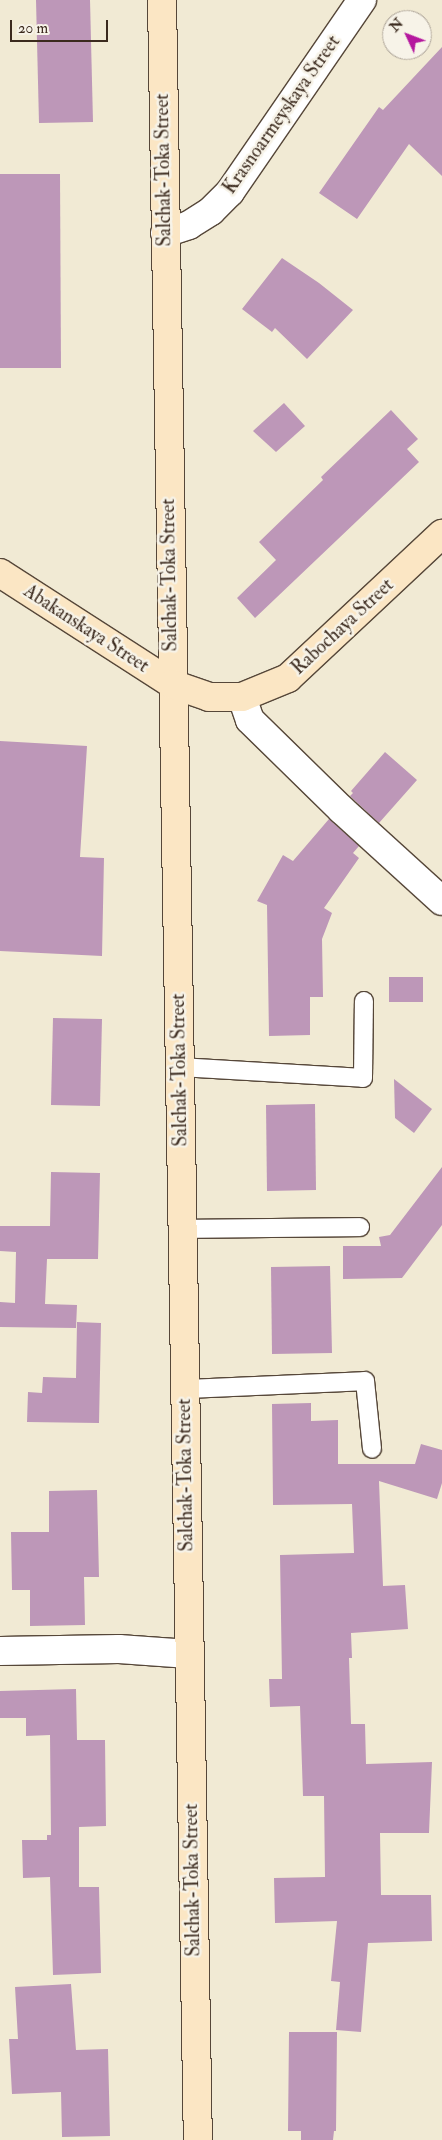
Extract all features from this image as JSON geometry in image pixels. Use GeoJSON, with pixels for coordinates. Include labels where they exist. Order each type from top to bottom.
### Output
{"type":"FeatureCollection","features":[{"type":"Feature","properties":{"kind":"main road","name":"Salchak-Toka Street"},"geometry":{"type":"LineString","coordinates":[[162,0],[172,684],[177,814],[198,2140]]}},
{"type":"Feature","properties":{"kind":"main road","name":"Rabochaya Street"},"geometry":{"type":"LineString","coordinates":[[172,684],[209,697],[242,697],[288,678],[442,534]]}},
{"type":"Feature","properties":{"kind":"main road","name":"Abakanskaya Street"},"geometry":{"type":"LineString","coordinates":[[0,573],[172,684]]}},
{"type":"Feature","properties":{"kind":"street","name":"Krasnoarmeyskaya Street"},"geometry":{"type":"LineString","coordinates":[[165,233],[189,225],[211,211],[230,192],[362,0]]}},
{"type":"Feature","properties":{"kind":"street"},"geometry":{"type":"LineString","coordinates":[[242,697],[250,720],[335,803],[442,901]]}},
{"type":"Feature","properties":{"kind":"street"},"geometry":{"type":"LineString","coordinates":[[0,1651],[120,1649],[189,1654]]}},
{"type":"Feature","properties":{"kind":"lane"},"geometry":{"type":"LineString","coordinates":[[180,1067],[363,1078],[364,1002]]}},
{"type":"Feature","properties":{"kind":"lane"},"geometry":{"type":"LineString","coordinates":[[183,1229],[360,1227]]}},
{"type":"Feature","properties":{"kind":"lane"},"geometry":{"type":"LineString","coordinates":[[185,1389],[364,1381],[372,1449]]}},
{"type":"Feature","properties":{"kind":"building"},"geometry":{"type":"Polygon","coordinates":[[[36,0],[90,0],[93,122],[39,123],[36,0]]]}},
{"type":"Feature","properties":{"kind":"building"},"geometry":{"type":"Polygon","coordinates":[[[442,47],[442,176],[409,144],[357,219],[319,193],[379,107],[383,110],[430,60],[432,60],[442,47]]]}},
{"type":"Feature","properties":{"kind":"building"},"geometry":{"type":"Polygon","coordinates":[[[0,174],[60,174],[61,368],[0,368],[0,174]]]}},
{"type":"Feature","properties":{"kind":"building"},"geometry":{"type":"Polygon","coordinates":[[[282,258],[319,283],[353,310],[307,359],[275,328],[272,332],[242,309],[282,258]]]}},
{"type":"Feature","properties":{"kind":"building"},"geometry":{"type":"Polygon","coordinates":[[[284,403],[305,426],[276,452],[253,431],[284,403]]]}},
{"type":"Feature","properties":{"kind":"building"},"geometry":{"type":"Polygon","coordinates":[[[391,410],[418,439],[407,449],[419,462],[255,618],[237,598],[276,560],[259,542],[323,480],[321,477],[391,410]]]}},
{"type":"Feature","properties":{"kind":"building"},"geometry":{"type":"Polygon","coordinates":[[[0,741],[87,746],[80,857],[104,858],[102,956],[0,951],[0,741]]]}},
{"type":"Feature","properties":{"kind":"building"},"geometry":{"type":"Polygon","coordinates":[[[385,752],[417,780],[379,823],[350,796],[353,793],[351,791],[385,752]]]}},
{"type":"Feature","properties":{"kind":"building"},"geometry":{"type":"Polygon","coordinates":[[[329,819],[359,846],[353,853],[359,858],[324,908],[332,913],[322,939],[323,997],[310,997],[310,1035],[269,1036],[267,905],[257,901],[283,855],[293,861],[329,819]]]}},
{"type":"Feature","properties":{"kind":"building"},"geometry":{"type":"Polygon","coordinates":[[[389,977],[423,977],[423,1002],[389,1002],[389,977]]]}},
{"type":"Feature","properties":{"kind":"building"},"geometry":{"type":"Polygon","coordinates":[[[53,1018],[102,1019],[100,1106],[51,1105],[53,1018]]]}},
{"type":"Feature","properties":{"kind":"building"},"geometry":{"type":"Polygon","coordinates":[[[394,1079],[432,1109],[414,1133],[395,1118],[394,1079]]]}},
{"type":"Feature","properties":{"kind":"building"},"geometry":{"type":"Polygon","coordinates":[[[315,1104],[316,1190],[267,1191],[266,1105],[315,1104]]]}},
{"type":"Feature","properties":{"kind":"building"},"geometry":{"type":"Polygon","coordinates":[[[442,1167],[442,1225],[402,1278],[343,1279],[343,1246],[381,1246],[379,1237],[390,1235],[442,1167]]]}},
{"type":"Feature","properties":{"kind":"building"},"geometry":{"type":"Polygon","coordinates":[[[51,1172],[100,1173],[98,1259],[47,1259],[45,1304],[77,1305],[76,1328],[0,1327],[0,1302],[15,1303],[16,1252],[0,1251],[0,1226],[50,1226],[51,1172]]]}},
{"type":"Feature","properties":{"kind":"building"},"geometry":{"type":"Polygon","coordinates":[[[330,1266],[332,1353],[272,1354],[271,1267],[330,1266]]]}},
{"type":"Feature","properties":{"kind":"building"},"geometry":{"type":"Polygon","coordinates":[[[77,1322],[101,1323],[99,1423],[27,1422],[28,1392],[42,1393],[43,1377],[76,1378],[77,1322]]]}},
{"type":"Feature","properties":{"kind":"building"},"geometry":{"type":"Polygon","coordinates":[[[311,1403],[311,1421],[338,1420],[338,1464],[415,1464],[421,1444],[442,1450],[442,1483],[437,1499],[379,1481],[383,1586],[405,1585],[408,1629],[351,1633],[352,1658],[349,1658],[351,1724],[365,1724],[366,1764],[432,1762],[429,1833],[380,1833],[381,1895],[431,1895],[432,1941],[368,1943],[361,2032],[336,2030],[340,1982],[331,1981],[337,1921],[275,1923],[274,1878],[325,1877],[324,1796],[303,1796],[300,1706],[270,1707],[269,1679],[282,1679],[280,1555],[354,1553],[352,1504],[273,1505],[272,1404],[311,1403]]]}},
{"type":"Feature","properties":{"kind":"building"},"geometry":{"type":"Polygon","coordinates":[[[97,1490],[99,1577],[84,1577],[85,1625],[30,1626],[30,1590],[12,1590],[11,1532],[49,1532],[49,1491],[97,1490]]]}},
{"type":"Feature","properties":{"kind":"building"},"geometry":{"type":"Polygon","coordinates":[[[76,1689],[77,1740],[105,1740],[106,1826],[79,1827],[79,1887],[99,1887],[101,1973],[53,1975],[50,1877],[23,1878],[22,1840],[47,1840],[47,1835],[51,1835],[50,1735],[26,1736],[26,1718],[0,1718],[0,1691],[76,1689]]]}},
{"type":"Feature","properties":{"kind":"building"},"geometry":{"type":"Polygon","coordinates":[[[71,1984],[76,2050],[108,2049],[110,2136],[62,2137],[61,2092],[12,2094],[9,2039],[18,2039],[15,1987],[71,1984]]]}},
{"type":"Feature","properties":{"kind":"building"},"geometry":{"type":"Polygon","coordinates":[[[289,2032],[337,2032],[336,2131],[334,2131],[333,2140],[301,2140],[301,2131],[288,2131],[289,2032]]]}}]}
